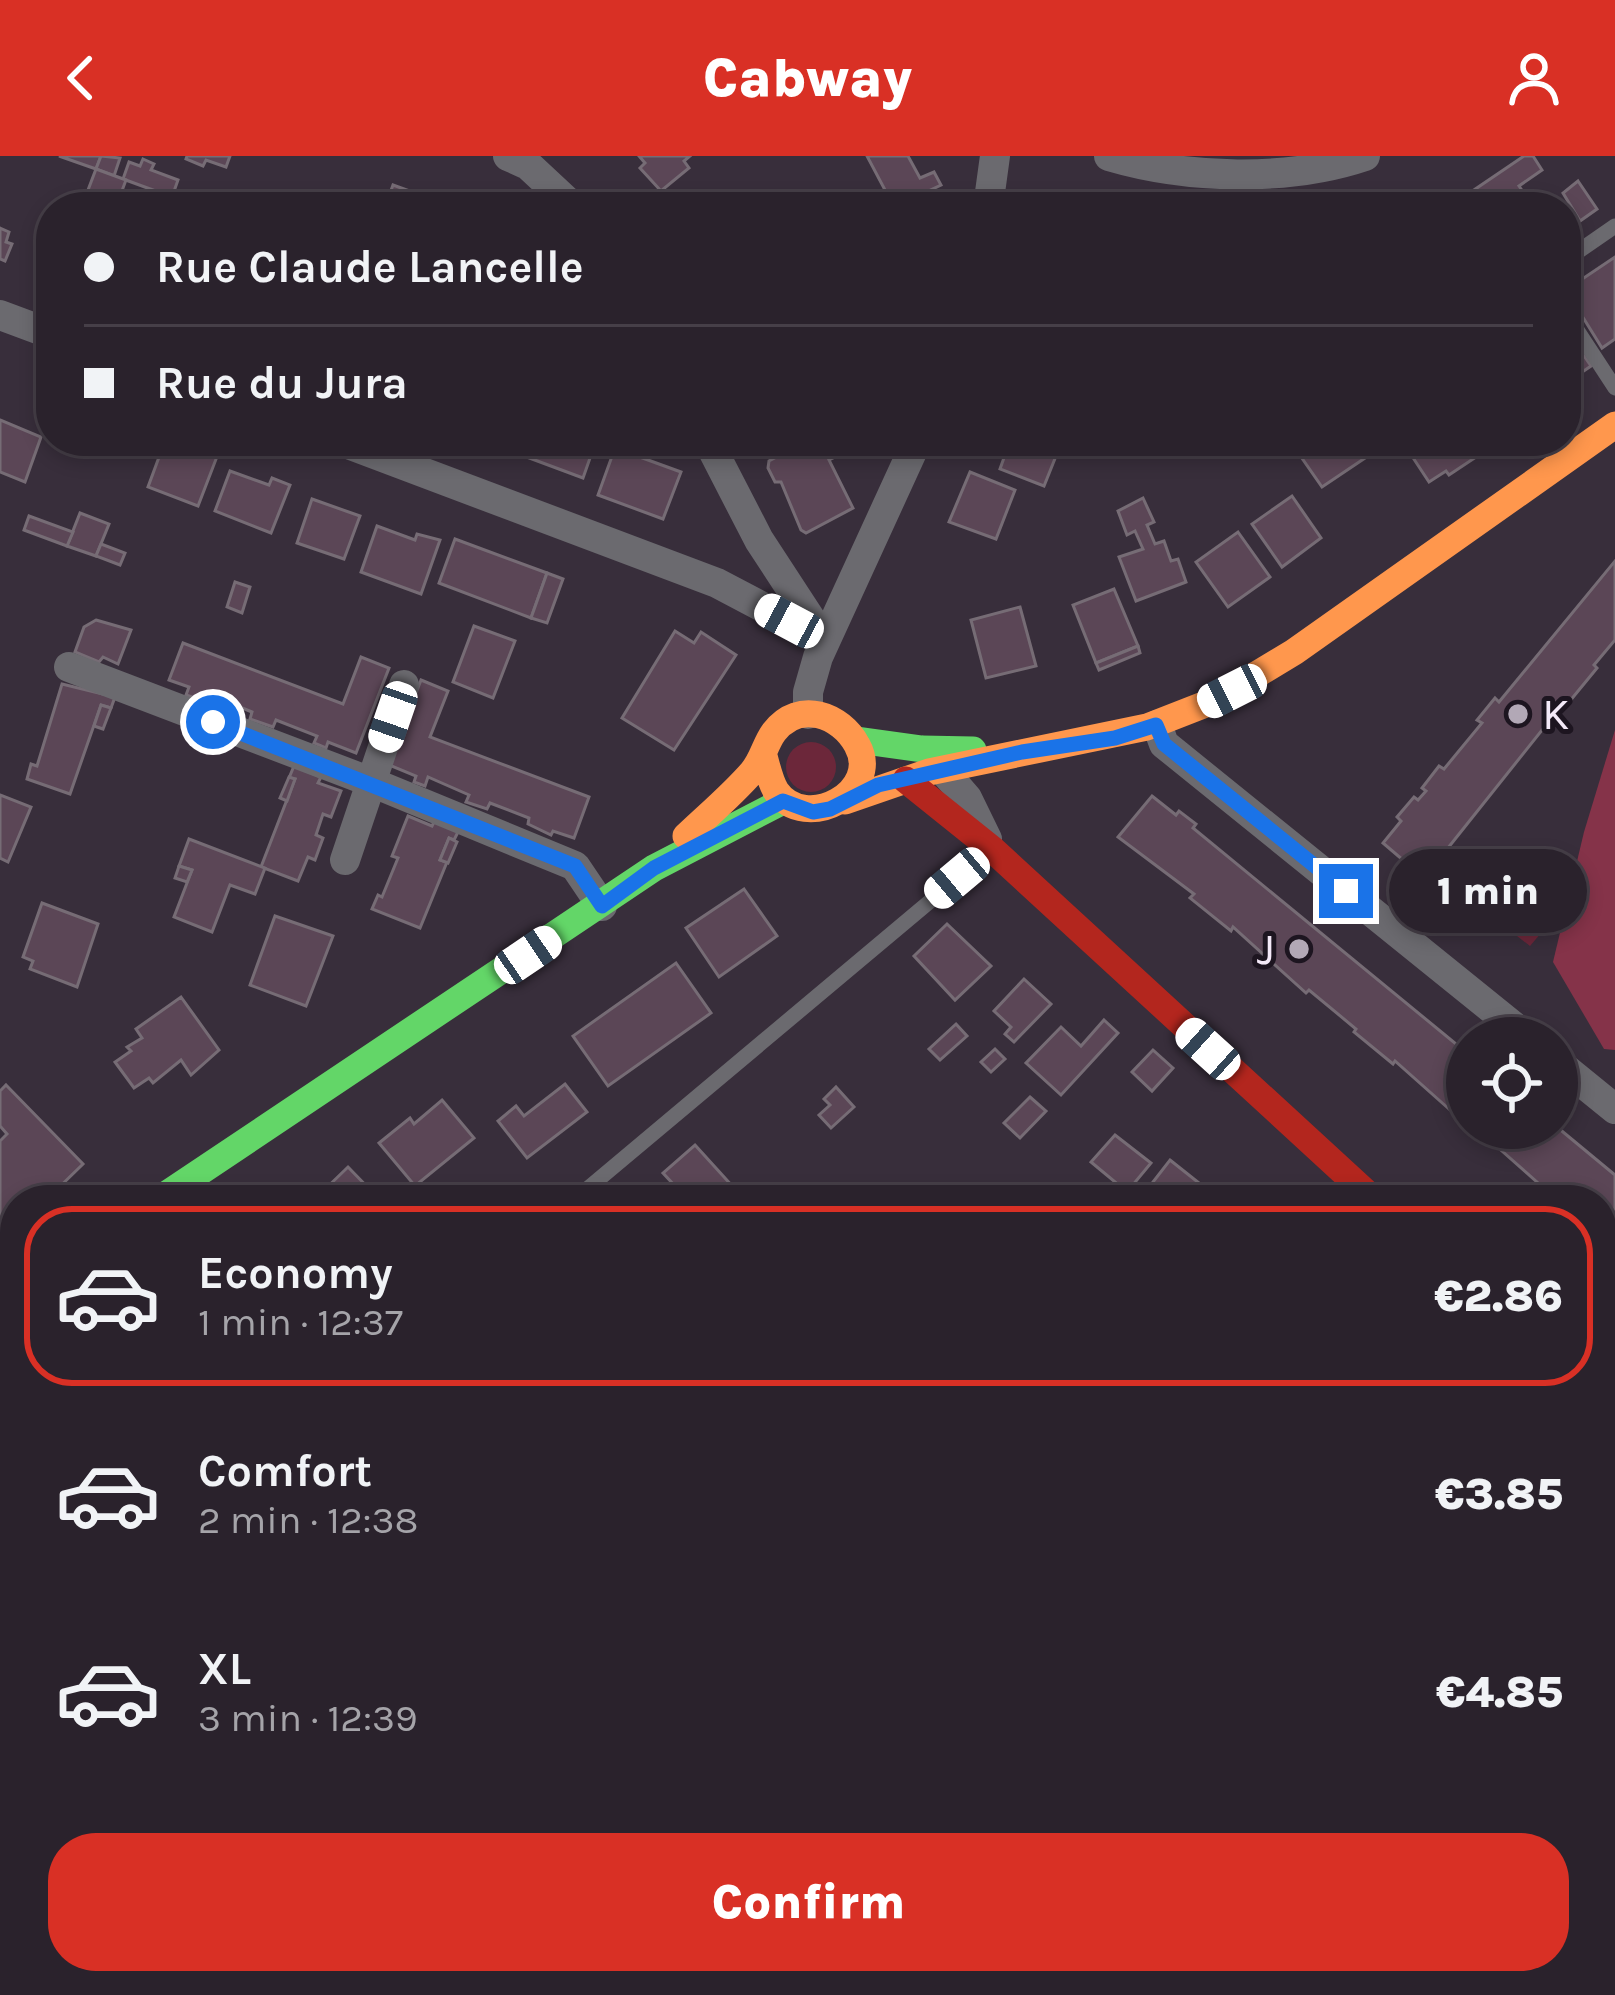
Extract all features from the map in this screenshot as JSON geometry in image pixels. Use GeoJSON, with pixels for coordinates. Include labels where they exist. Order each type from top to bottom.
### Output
{"type":"FeatureCollection","features":[{"type":"Feature","properties":{"kind":"street"},"geometry":{"type":"LineString","coordinates":[[508,156],[528,165],[557,192]]}},
{"type":"Feature","properties":{"kind":"street"},"geometry":{"type":"LineString","coordinates":[[990,192],[995,156]]}},
{"type":"Feature","properties":{"kind":"street"},"geometry":{"type":"LineString","coordinates":[[1109,156],[1139,165],[1245,174],[1342,164],[1365,156]]}},
{"type":"Feature","properties":{"kind":"street"},"geometry":{"type":"LineString","coordinates":[[0,315],[36,328]]}},
{"type":"Feature","properties":{"kind":"street"},"geometry":{"type":"LineString","coordinates":[[1581,449],[1615,425]]}},
{"type":"Feature","properties":{"kind":"street"},"geometry":{"type":"LineString","coordinates":[[380,456],[717,583],[825,640]]}},
{"type":"Feature","properties":{"kind":"street"},"geometry":{"type":"LineString","coordinates":[[716,456],[759,540],[825,640]]}},
{"type":"Feature","properties":{"kind":"street"},"geometry":{"type":"LineString","coordinates":[[808,714],[808,692],[825,640],[911,456]]}},
{"type":"Feature","properties":{"kind":"street"},"geometry":{"type":"LineString","coordinates":[[764,756],[767,780],[783,801],[813,812],[830,809],[878,785],[1022,752],[1115,738],[1156,725],[1232,691],[1571,456]]}},
{"type":"Feature","properties":{"kind":"street"},"geometry":{"type":"LineString","coordinates":[[69,668],[371,782],[575,866],[602,906]]}},
{"type":"Feature","properties":{"kind":"street"},"geometry":{"type":"LineString","coordinates":[[346,860],[404,685]]}},
{"type":"Feature","properties":{"kind":"street"},"geometry":{"type":"LineString","coordinates":[[654,868],[764,756],[774,733],[787,721],[808,714],[838,720],[856,740],[862,768],[857,785],[844,800]]}},
{"type":"Feature","properties":{"kind":"street"},"geometry":{"type":"LineString","coordinates":[[1156,725],[1164,744],[1502,1017]]}},
{"type":"Feature","properties":{"kind":"street"},"geometry":{"type":"LineString","coordinates":[[856,740],[922,749],[1022,752]]}},
{"type":"Feature","properties":{"kind":"street"},"geometry":{"type":"LineString","coordinates":[[922,749],[968,799],[992,849]]}},
{"type":"Feature","properties":{"kind":"street"},"geometry":{"type":"LineString","coordinates":[[906,780],[992,849],[1358,1185]]}},
{"type":"Feature","properties":{"kind":"street"},"geometry":{"type":"LineString","coordinates":[[181,1185],[654,868],[783,801]]}},
{"type":"Feature","properties":{"kind":"street"},"geometry":{"type":"LineString","coordinates":[[1578,1079],[1615,1109]]}},
{"type":"Feature","properties":{"kind":"lane"},"geometry":{"type":"LineString","coordinates":[[1581,250],[1615,226]]}},
{"type":"Feature","properties":{"kind":"lane"},"geometry":{"type":"LineString","coordinates":[[1581,336],[1615,388]]}},
{"type":"Feature","properties":{"kind":"lane"},"geometry":{"type":"LineString","coordinates":[[592,1185],[992,849]]}},
{"type":"Feature","properties":{"kind":"shaded area"},"geometry":{"type":"Polygon","coordinates":[[[1615,730],[1615,1050],[1604,1049],[1553,962],[1584,832],[1615,730]]]}},
{"type":"Feature","properties":{"kind":"shaded area"},"geometry":{"type":"Polygon","coordinates":[[[811,742],[829,749],[836,767],[829,785],[811,792],[793,785],[786,767],[793,749],[811,742]]]}},
{"type":"Feature","properties":{"kind":"shaded area"},"geometry":{"type":"Polygon","coordinates":[[[1516,847],[1576,892],[1530,946],[1472,901],[1516,847]]]}},
{"type":"Feature","properties":{"kind":"building"},"geometry":{"type":"Polygon","coordinates":[[[59,156],[101,156],[96,169],[59,156]]]}},
{"type":"Feature","properties":{"kind":"building"},"geometry":{"type":"Polygon","coordinates":[[[101,156],[120,158],[114,176],[96,169],[101,156]]]}},
{"type":"Feature","properties":{"kind":"building"},"geometry":{"type":"Polygon","coordinates":[[[187,156],[230,156],[226,167],[206,160],[203,166],[187,156]]]}},
{"type":"Feature","properties":{"kind":"building"},"geometry":{"type":"Polygon","coordinates":[[[639,156],[690,156],[684,161],[689,168],[661,191],[640,168],[645,163],[639,156]]]}},
{"type":"Feature","properties":{"kind":"building"},"geometry":{"type":"Polygon","coordinates":[[[867,156],[908,156],[920,178],[934,172],[941,185],[926,192],[886,192],[867,156]]]}},
{"type":"Feature","properties":{"kind":"building"},"geometry":{"type":"Polygon","coordinates":[[[1524,156],[1533,156],[1542,170],[1519,186],[1523,192],[1471,192],[1524,156]]]}},
{"type":"Feature","properties":{"kind":"building"},"geometry":{"type":"Polygon","coordinates":[[[143,159],[154,164],[151,170],[178,180],[174,192],[158,192],[123,179],[129,162],[140,166],[143,159]]]}},
{"type":"Feature","properties":{"kind":"building"},"geometry":{"type":"Polygon","coordinates":[[[96,169],[126,180],[122,192],[87,192],[96,169]]]}},
{"type":"Feature","properties":{"kind":"building"},"geometry":{"type":"Polygon","coordinates":[[[1578,181],[1597,209],[1581,220],[1581,192],[1564,192],[1578,181]]]}},
{"type":"Feature","properties":{"kind":"building"},"geometry":{"type":"Polygon","coordinates":[[[0,228],[9,232],[6,242],[12,244],[5,261],[0,259],[0,228]]]}},
{"type":"Feature","properties":{"kind":"building"},"geometry":{"type":"Polygon","coordinates":[[[1615,257],[1615,339],[1602,348],[1581,314],[1581,280],[1615,257]]]}},
{"type":"Feature","properties":{"kind":"building"},"geometry":{"type":"Polygon","coordinates":[[[1581,352],[1591,366],[1581,373],[1581,352]]]}},
{"type":"Feature","properties":{"kind":"building"},"geometry":{"type":"Polygon","coordinates":[[[0,420],[36,435],[36,451],[25,482],[0,472],[0,420]]]}},
{"type":"Feature","properties":{"kind":"building"},"geometry":{"type":"Polygon","coordinates":[[[159,456],[217,456],[198,506],[148,487],[159,456]]]}},
{"type":"Feature","properties":{"kind":"building"},"geometry":{"type":"Polygon","coordinates":[[[524,456],[591,456],[583,478],[524,456]]]}},
{"type":"Feature","properties":{"kind":"building"},"geometry":{"type":"Polygon","coordinates":[[[612,456],[637,456],[681,472],[663,519],[598,495],[612,456]]]}},
{"type":"Feature","properties":{"kind":"building"},"geometry":{"type":"Polygon","coordinates":[[[778,456],[837,456],[829,460],[853,508],[806,533],[781,482],[775,482],[769,461],[778,456]]]}},
{"type":"Feature","properties":{"kind":"building"},"geometry":{"type":"Polygon","coordinates":[[[1005,456],[1056,456],[1044,486],[1000,469],[1005,456]]]}},
{"type":"Feature","properties":{"kind":"building"},"geometry":{"type":"Polygon","coordinates":[[[1300,456],[1364,456],[1365,458],[1322,487],[1300,456]]]}},
{"type":"Feature","properties":{"kind":"building"},"geometry":{"type":"Polygon","coordinates":[[[1412,456],[1478,456],[1449,475],[1446,471],[1429,482],[1412,456]]]}},
{"type":"Feature","properties":{"kind":"building"},"geometry":{"type":"Polygon","coordinates":[[[230,471],[269,485],[272,478],[290,485],[271,533],[215,511],[230,471]]]}},
{"type":"Feature","properties":{"kind":"building"},"geometry":{"type":"Polygon","coordinates":[[[970,472],[1015,490],[996,539],[949,522],[970,472]]]}},
{"type":"Feature","properties":{"kind":"building"},"geometry":{"type":"Polygon","coordinates":[[[1292,496],[1321,538],[1282,567],[1252,524],[1292,496]]]}},
{"type":"Feature","properties":{"kind":"building"},"geometry":{"type":"Polygon","coordinates":[[[1143,498],[1154,522],[1147,525],[1155,544],[1164,541],[1171,561],[1178,559],[1186,582],[1136,601],[1119,557],[1143,549],[1135,531],[1127,535],[1118,511],[1143,498]]]}},
{"type":"Feature","properties":{"kind":"building"},"geometry":{"type":"Polygon","coordinates":[[[312,499],[360,516],[344,559],[297,543],[312,499]]]}},
{"type":"Feature","properties":{"kind":"building"},"geometry":{"type":"Polygon","coordinates":[[[80,513],[109,524],[96,556],[67,546],[80,513]]]}},
{"type":"Feature","properties":{"kind":"building"},"geometry":{"type":"Polygon","coordinates":[[[29,516],[73,532],[67,546],[24,530],[29,516]]]}},
{"type":"Feature","properties":{"kind":"building"},"geometry":{"type":"Polygon","coordinates":[[[377,526],[415,540],[417,534],[440,540],[421,594],[361,572],[377,526]]]}},
{"type":"Feature","properties":{"kind":"building"},"geometry":{"type":"Polygon","coordinates":[[[1238,532],[1270,577],[1228,607],[1196,562],[1238,532]]]}},
{"type":"Feature","properties":{"kind":"building"},"geometry":{"type":"Polygon","coordinates":[[[455,539],[547,573],[531,618],[439,583],[455,539]]]}},
{"type":"Feature","properties":{"kind":"building"},"geometry":{"type":"Polygon","coordinates":[[[101,544],[125,553],[120,565],[96,556],[101,544]]]}},
{"type":"Feature","properties":{"kind":"building","name":"K"},"geometry":{"type":"Polygon","coordinates":[[[1615,561],[1615,640],[1424,878],[1383,843],[1401,821],[1397,817],[1426,791],[1422,788],[1439,766],[1444,769],[1482,723],[1477,720],[1495,698],[1499,702],[1615,561]]]}},
{"type":"Feature","properties":{"kind":"building"},"geometry":{"type":"Polygon","coordinates":[[[547,573],[563,579],[547,623],[531,618],[547,573]]]}},
{"type":"Feature","properties":{"kind":"building"},"geometry":{"type":"Polygon","coordinates":[[[235,582],[250,587],[242,613],[227,607],[235,582]]]}},
{"type":"Feature","properties":{"kind":"building"},"geometry":{"type":"Polygon","coordinates":[[[1114,589],[1138,646],[1096,663],[1073,605],[1114,589]]]}},
{"type":"Feature","properties":{"kind":"building"},"geometry":{"type":"Polygon","coordinates":[[[1020,607],[1036,666],[986,678],[971,620],[1020,607]]]}},
{"type":"Feature","properties":{"kind":"building"},"geometry":{"type":"Polygon","coordinates":[[[96,620],[131,630],[118,664],[75,652],[84,627],[96,620]]]}},
{"type":"Feature","properties":{"kind":"building"},"geometry":{"type":"Polygon","coordinates":[[[474,626],[515,641],[493,698],[453,682],[474,626]]]}},
{"type":"Feature","properties":{"kind":"building"},"geometry":{"type":"Polygon","coordinates":[[[675,631],[694,643],[701,632],[736,655],[674,750],[622,718],[675,631]]]}},
{"type":"Feature","properties":{"kind":"building"},"geometry":{"type":"Polygon","coordinates":[[[183,643],[343,704],[361,657],[389,668],[356,753],[328,742],[326,748],[314,743],[317,736],[276,720],[273,727],[250,719],[252,712],[213,696],[210,703],[186,695],[189,687],[169,680],[183,643]]]}},
{"type":"Feature","properties":{"kind":"building"},"geometry":{"type":"Polygon","coordinates":[[[1138,646],[1140,653],[1099,670],[1096,663],[1138,646]]]}},
{"type":"Feature","properties":{"kind":"building"},"geometry":{"type":"Polygon","coordinates":[[[421,680],[448,691],[430,737],[589,797],[574,838],[553,831],[551,835],[528,824],[529,818],[490,803],[487,809],[466,802],[469,795],[428,777],[425,786],[414,782],[416,776],[389,765],[421,680]]]}},
{"type":"Feature","properties":{"kind":"building"},"geometry":{"type":"Polygon","coordinates":[[[62,684],[115,697],[111,708],[101,705],[70,794],[27,779],[31,764],[37,766],[62,684]]]}},
{"type":"Feature","properties":{"kind":"building"},"geometry":{"type":"Polygon","coordinates":[[[101,705],[111,708],[103,729],[94,726],[101,705]]]}},
{"type":"Feature","properties":{"kind":"building"},"geometry":{"type":"Polygon","coordinates":[[[294,766],[321,777],[318,783],[341,791],[331,817],[323,814],[316,835],[323,838],[315,860],[308,857],[298,881],[261,867],[295,779],[289,778],[294,766]]]}},
{"type":"Feature","properties":{"kind":"building"},"geometry":{"type":"Polygon","coordinates":[[[289,777],[295,779],[287,801],[280,798],[289,777]]]}},
{"type":"Feature","properties":{"kind":"building"},"geometry":{"type":"Polygon","coordinates":[[[0,795],[31,807],[8,862],[0,858],[0,795]]]}},
{"type":"Feature","properties":{"kind":"building","name":"J"},"geometry":{"type":"Polygon","coordinates":[[[1152,796],[1196,824],[1193,828],[1446,1036],[1446,1106],[1233,927],[1231,931],[1190,898],[1194,894],[1118,837],[1152,796]]]}},
{"type":"Feature","properties":{"kind":"building"},"geometry":{"type":"Polygon","coordinates":[[[408,816],[459,830],[454,840],[449,838],[440,860],[447,862],[420,928],[372,909],[398,858],[392,856],[408,816]]]}},
{"type":"Feature","properties":{"kind":"building"},"geometry":{"type":"Polygon","coordinates":[[[449,838],[457,842],[448,863],[440,860],[449,838]]]}},
{"type":"Feature","properties":{"kind":"building"},"geometry":{"type":"Polygon","coordinates":[[[189,839],[265,868],[255,894],[230,885],[212,932],[174,917],[192,870],[179,866],[189,839]]]}},
{"type":"Feature","properties":{"kind":"building"},"geometry":{"type":"Polygon","coordinates":[[[179,866],[192,870],[187,882],[175,878],[179,866]]]}},
{"type":"Feature","properties":{"kind":"building"},"geometry":{"type":"Polygon","coordinates":[[[744,889],[777,936],[719,977],[686,928],[744,889]]]}},
{"type":"Feature","properties":{"kind":"building"},"geometry":{"type":"Polygon","coordinates":[[[42,903],[98,924],[77,987],[30,969],[33,961],[23,957],[42,903]]]}},
{"type":"Feature","properties":{"kind":"building"},"geometry":{"type":"Polygon","coordinates":[[[275,916],[333,936],[306,1006],[250,985],[275,916]]]}},
{"type":"Feature","properties":{"kind":"building"},"geometry":{"type":"Polygon","coordinates":[[[947,924],[991,966],[955,1000],[914,956],[947,924]]]}},
{"type":"Feature","properties":{"kind":"building"},"geometry":{"type":"Polygon","coordinates":[[[676,963],[711,1013],[608,1086],[573,1036],[676,963]]]}},
{"type":"Feature","properties":{"kind":"building"},"geometry":{"type":"Polygon","coordinates":[[[1024,979],[1051,1004],[1014,1042],[1005,1034],[1011,1027],[994,1011],[1024,979]]]}},
{"type":"Feature","properties":{"kind":"building"},"geometry":{"type":"Polygon","coordinates":[[[181,997],[219,1050],[191,1075],[181,1060],[153,1083],[149,1078],[134,1088],[115,1062],[142,1038],[136,1029],[181,997]]]}},
{"type":"Feature","properties":{"kind":"building"},"geometry":{"type":"Polygon","coordinates":[[[1104,1020],[1118,1033],[1061,1095],[1026,1063],[1061,1027],[1081,1046],[1104,1020]]]}},
{"type":"Feature","properties":{"kind":"building"},"geometry":{"type":"Polygon","coordinates":[[[956,1024],[967,1036],[940,1060],[929,1049],[956,1024]]]}},
{"type":"Feature","properties":{"kind":"building"},"geometry":{"type":"Polygon","coordinates":[[[995,1049],[1005,1059],[991,1072],[981,1062],[995,1049]]]}},
{"type":"Feature","properties":{"kind":"building"},"geometry":{"type":"Polygon","coordinates":[[[1153,1050],[1173,1068],[1152,1091],[1132,1072],[1153,1050]]]}},
{"type":"Feature","properties":{"kind":"building"},"geometry":{"type":"Polygon","coordinates":[[[565,1084],[587,1112],[527,1158],[498,1121],[516,1106],[524,1116],[565,1084]]]}},
{"type":"Feature","properties":{"kind":"building"},"geometry":{"type":"Polygon","coordinates":[[[6,1085],[83,1164],[61,1185],[0,1185],[0,1141],[7,1134],[0,1126],[0,1091],[6,1085]]]}},
{"type":"Feature","properties":{"kind":"building"},"geometry":{"type":"Polygon","coordinates":[[[836,1087],[854,1107],[831,1128],[819,1115],[830,1105],[824,1099],[836,1087]]]}},
{"type":"Feature","properties":{"kind":"building"},"geometry":{"type":"Polygon","coordinates":[[[1030,1097],[1046,1111],[1020,1138],[1004,1123],[1030,1097]]]}},
{"type":"Feature","properties":{"kind":"building"},"geometry":{"type":"Polygon","coordinates":[[[442,1100],[474,1138],[414,1185],[379,1143],[410,1118],[414,1124],[442,1100]]]}},
{"type":"Feature","properties":{"kind":"building"},"geometry":{"type":"Polygon","coordinates":[[[1115,1135],[1151,1163],[1133,1185],[1119,1185],[1091,1162],[1115,1135]]]}},
{"type":"Feature","properties":{"kind":"building"},"geometry":{"type":"Polygon","coordinates":[[[1578,1144],[1615,1175],[1615,1185],[1540,1185],[1500,1149],[1578,1149],[1578,1144]]]}},
{"type":"Feature","properties":{"kind":"building"},"geometry":{"type":"Polygon","coordinates":[[[695,1145],[731,1185],[674,1185],[663,1173],[695,1145]]]}},
{"type":"Feature","properties":{"kind":"building"},"geometry":{"type":"Polygon","coordinates":[[[1170,1160],[1199,1183],[1197,1185],[1151,1185],[1170,1160]]]}},
{"type":"Feature","properties":{"kind":"building"},"geometry":{"type":"Polygon","coordinates":[[[348,1167],[365,1185],[329,1185],[348,1167]]]}},
{"type":"Feature","properties":{"kind":"traffic: fast"},"geometry":{"type":"LineString","coordinates":[[857,740],[973,750]]}},
{"type":"Feature","properties":{"kind":"traffic: fast"},"geometry":{"type":"LineString","coordinates":[[180,1185],[654,868],[783,801]]}},
{"type":"Feature","properties":{"kind":"traffic: slow"},"geometry":{"type":"LineString","coordinates":[[1581,449],[1615,425]]}},
{"type":"Feature","properties":{"kind":"traffic: slow"},"geometry":{"type":"LineString","coordinates":[[845,801],[929,772],[1147,727],[1211,702],[1294,652],[1571,456]]}},
{"type":"Feature","properties":{"kind":"traffic: slow"},"geometry":{"type":"LineString","coordinates":[[686,836],[756,767],[774,732],[795,716],[819,715],[850,734],[862,762],[860,778],[838,801],[805,808],[789,803],[776,791],[764,756]]}},
{"type":"Feature","properties":{"kind":"traffic: jam"},"geometry":{"type":"LineString","coordinates":[[906,780],[992,849],[1358,1185]]}},
{"type":"Feature","properties":{"kind":"place","name":"K"},"geometry":{"type":"Point","coordinates":[1518,714]}},
{"type":"Feature","properties":{"kind":"place","name":"J"},"geometry":{"type":"Point","coordinates":[1299,949]}},
{"type":"Feature","properties":{"kind":"route"},"geometry":{"type":"LineString","coordinates":[[213,722],[575,866],[602,906],[654,868],[783,801],[813,812],[830,809],[878,785],[1022,752],[1115,738],[1156,725],[1164,744],[1346,891]]}}]}
